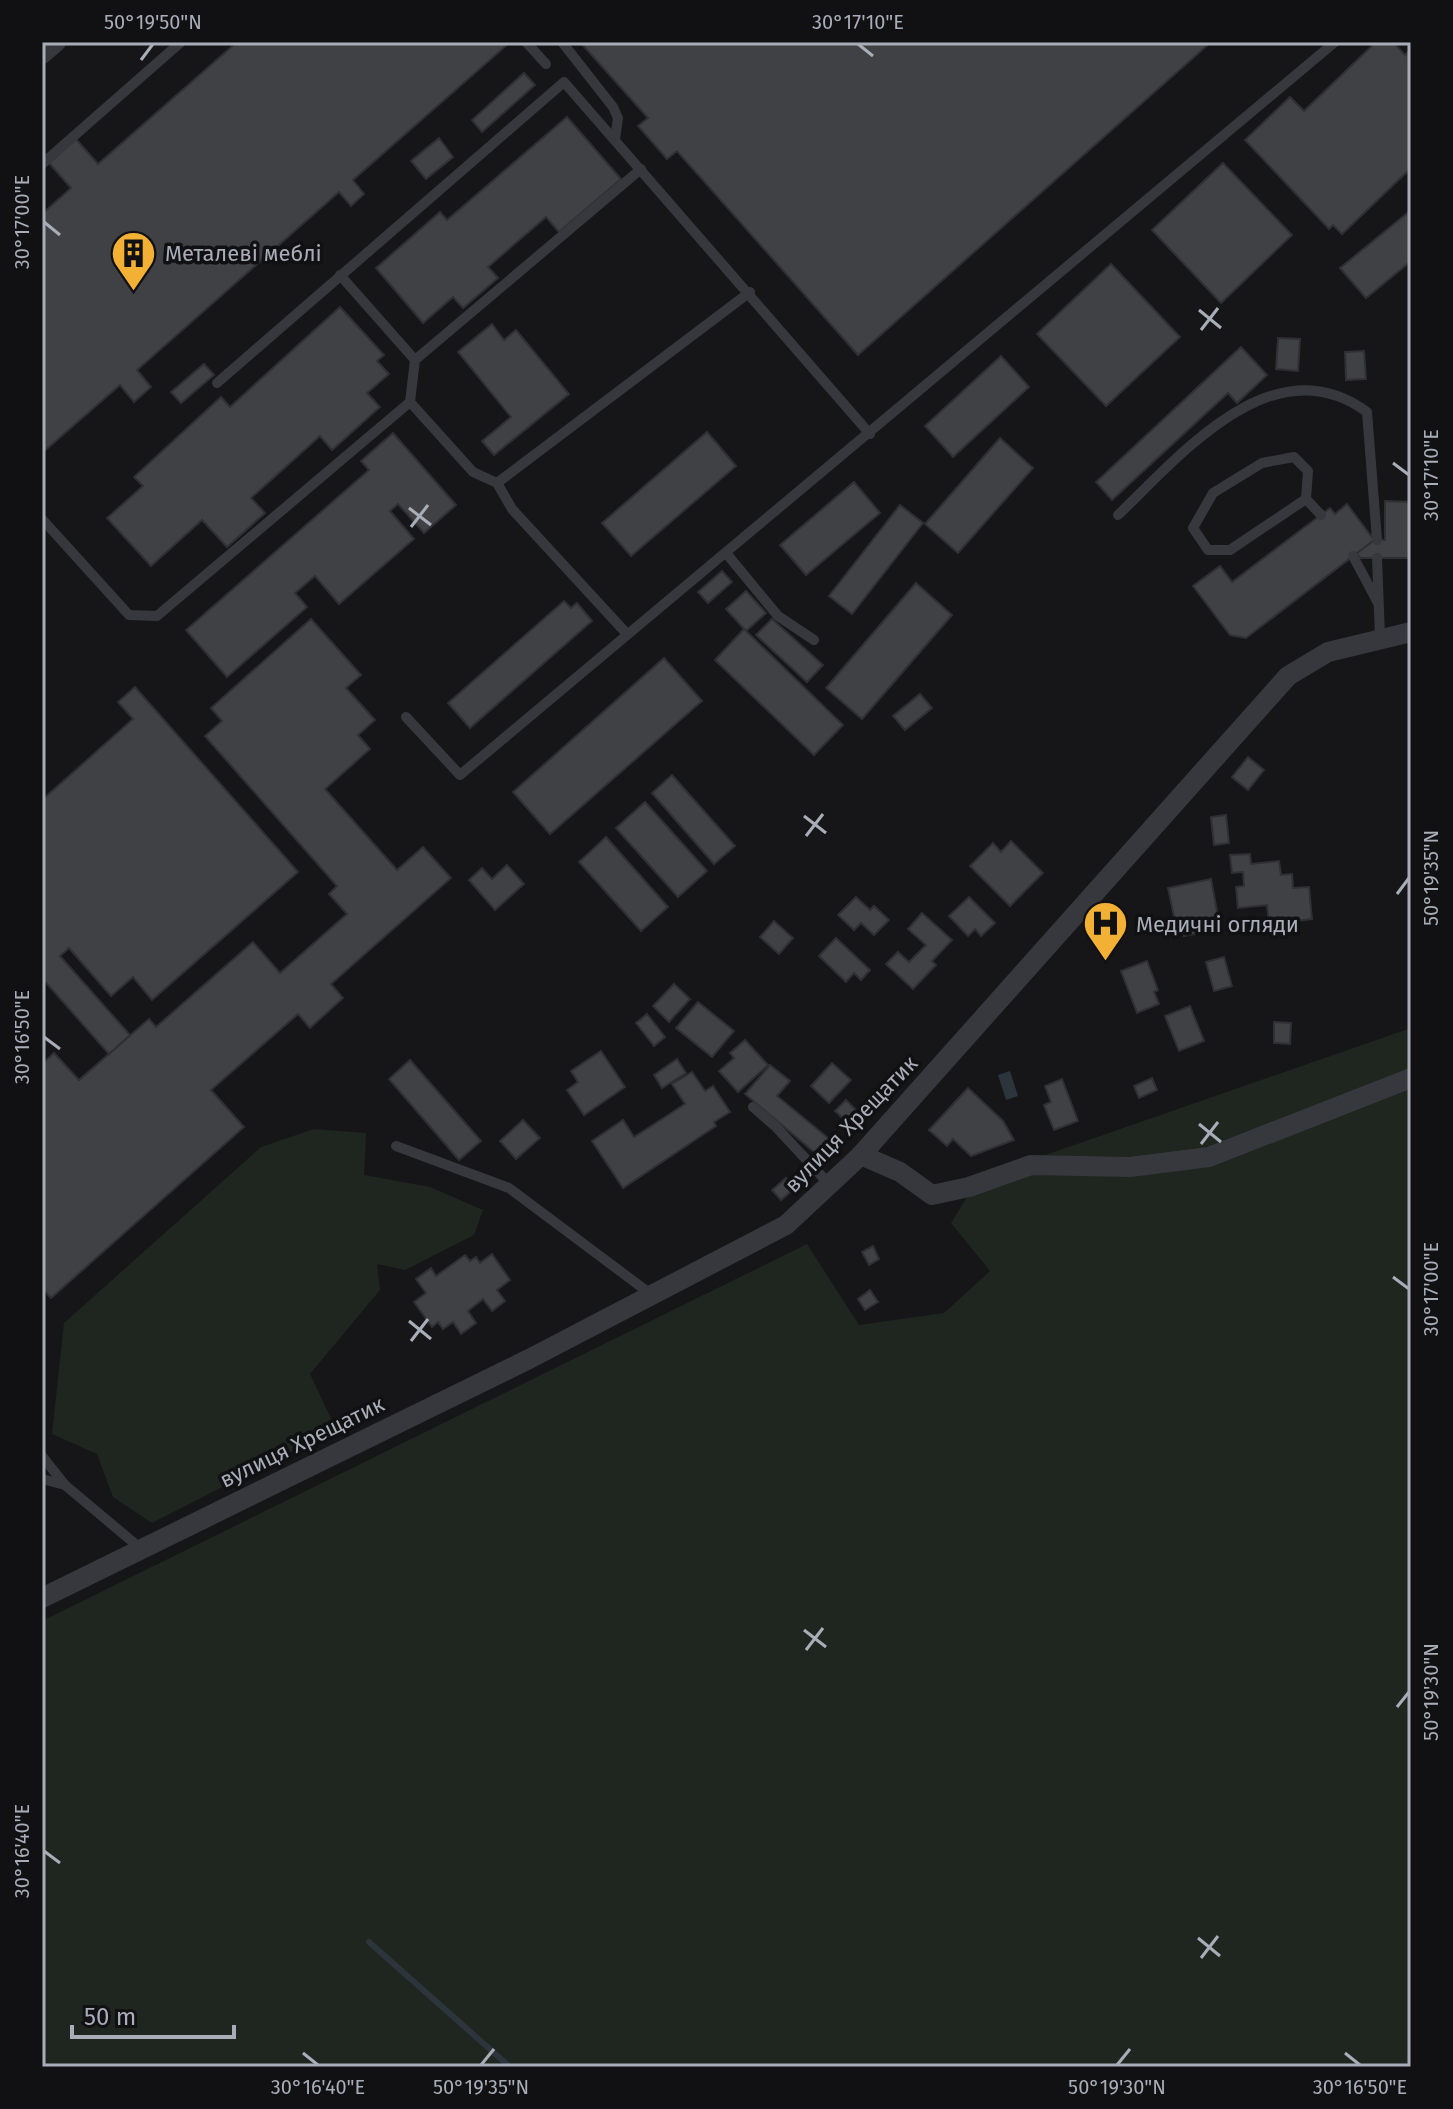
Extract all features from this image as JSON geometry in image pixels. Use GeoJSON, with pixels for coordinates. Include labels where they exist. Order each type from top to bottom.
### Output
{"type":"FeatureCollection","features":[{"type":"Feature","properties":{"kind":"street"},"geometry":{"type":"LineString","coordinates":[[42,54],[56,42]]}},
{"type":"Feature","properties":{"kind":"street","name":"вулиця Хрещатик"},"geometry":{"type":"LineString","coordinates":[[42,1598],[531,1358],[786,1225],[861,1155],[1288,676],[1328,652],[1380,637],[1411,632]]}},
{"type":"Feature","properties":{"kind":"street"},"geometry":{"type":"LineString","coordinates":[[861,1155],[900,1172],[932,1195],[969,1187],[1031,1165],[1130,1167],[1209,1157],[1411,1078]]}},
{"type":"Feature","properties":{"kind":"lane"},"geometry":{"type":"LineString","coordinates":[[42,164],[181,42]]}},
{"type":"Feature","properties":{"kind":"lane"},"geometry":{"type":"LineString","coordinates":[[526,42],[546,64]]}},
{"type":"Feature","properties":{"kind":"lane"},"geometry":{"type":"LineString","coordinates":[[562,42],[613,107],[618,118],[615,139]]}},
{"type":"Feature","properties":{"kind":"lane"},"geometry":{"type":"LineString","coordinates":[[406,717],[460,775],[1335,42]]}},
{"type":"Feature","properties":{"kind":"lane"},"geometry":{"type":"LineString","coordinates":[[217,383],[564,82],[750,292],[870,434]]}},
{"type":"Feature","properties":{"kind":"lane"},"geometry":{"type":"LineString","coordinates":[[42,519],[129,615],[157,616],[410,402],[415,360],[641,169]]}},
{"type":"Feature","properties":{"kind":"lane"},"geometry":{"type":"LineString","coordinates":[[340,275],[415,360]]}},
{"type":"Feature","properties":{"kind":"lane"},"geometry":{"type":"LineString","coordinates":[[497,483],[750,292]]}},
{"type":"Feature","properties":{"kind":"lane"},"geometry":{"type":"LineString","coordinates":[[1118,515],[1219,419],[1287,389],[1349,398],[1367,412],[1377,540]]}},
{"type":"Feature","properties":{"kind":"lane"},"geometry":{"type":"LineString","coordinates":[[410,402],[473,472],[497,483],[512,509],[627,634]]}},
{"type":"Feature","properties":{"kind":"lane"},"geometry":{"type":"LineString","coordinates":[[1306,499],[1230,550],[1208,550],[1193,528],[1213,493],[1262,463],[1294,457],[1308,471],[1306,499],[1321,515]]}},
{"type":"Feature","properties":{"kind":"lane"},"geometry":{"type":"LineString","coordinates":[[726,553],[778,616],[814,640]]}},
{"type":"Feature","properties":{"kind":"lane"},"geometry":{"type":"LineString","coordinates":[[1353,556],[1379,605]]}},
{"type":"Feature","properties":{"kind":"lane"},"geometry":{"type":"LineString","coordinates":[[1377,558],[1380,637]]}},
{"type":"Feature","properties":{"kind":"lane"},"geometry":{"type":"LineString","coordinates":[[753,1107],[831,1186]]}},
{"type":"Feature","properties":{"kind":"lane"},"geometry":{"type":"LineString","coordinates":[[396,1146],[509,1188],[652,1295]]}},
{"type":"Feature","properties":{"kind":"lane"},"geometry":{"type":"LineString","coordinates":[[42,1456],[65,1485],[140,1548]]}},
{"type":"Feature","properties":{"kind":"lane"},"geometry":{"type":"LineString","coordinates":[[42,1479],[65,1485]]}},
{"type":"Feature","properties":{"kind":"shaded area"},"geometry":{"type":"Polygon","coordinates":[[[1411,1028],[1411,2067],[42,2067],[42,1621],[807,1244],[859,1325],[944,1313],[990,1271],[951,1223],[979,1178],[1411,1028]]]}},
{"type":"Feature","properties":{"kind":"shaded area"},"geometry":{"type":"Polygon","coordinates":[[[1010,1071],[1018,1096],[1006,1100],[998,1075],[1010,1071]]]}},
{"type":"Feature","properties":{"kind":"shaded area"},"geometry":{"type":"Polygon","coordinates":[[[314,1129],[366,1133],[364,1175],[430,1187],[483,1210],[474,1235],[405,1270],[377,1264],[380,1290],[310,1374],[336,1429],[152,1523],[113,1497],[97,1454],[52,1434],[64,1323],[261,1147],[314,1129]]]}},
{"type":"Feature","properties":{"kind":"building","name":"Металеві меблі"},"geometry":{"type":"Polygon","coordinates":[[[237,42],[508,44],[353,180],[364,194],[351,206],[339,192],[137,370],[151,387],[134,402],[120,385],[42,453],[42,214],[71,188],[49,163],[76,139],[98,164],[237,42]]]}},
{"type":"Feature","properties":{"kind":"building"},"geometry":{"type":"Polygon","coordinates":[[[580,42],[1211,42],[858,355],[677,151],[667,159],[638,126],[648,118],[580,42]]]}},
{"type":"Feature","properties":{"kind":"building"},"geometry":{"type":"Polygon","coordinates":[[[1376,42],[1393,42],[1405,55],[1411,49],[1411,168],[1342,234],[1333,225],[1329,229],[1245,140],[1290,97],[1304,111],[1376,42]]]}},
{"type":"Feature","properties":{"kind":"building"},"geometry":{"type":"Polygon","coordinates":[[[524,73],[535,85],[482,132],[472,120],[524,73]]]}},
{"type":"Feature","properties":{"kind":"building"},"geometry":{"type":"Polygon","coordinates":[[[567,117],[621,179],[559,232],[546,217],[488,267],[498,278],[463,308],[453,297],[423,323],[376,268],[440,212],[447,220],[567,117]]]}},
{"type":"Feature","properties":{"kind":"building"},"geometry":{"type":"Polygon","coordinates":[[[439,138],[453,157],[426,179],[411,161],[439,138]]]}},
{"type":"Feature","properties":{"kind":"building"},"geometry":{"type":"Polygon","coordinates":[[[1223,163],[1292,235],[1221,303],[1152,230],[1223,163]]]}},
{"type":"Feature","properties":{"kind":"building"},"geometry":{"type":"Polygon","coordinates":[[[1411,210],[1411,261],[1366,298],[1340,268],[1411,210]]]}},
{"type":"Feature","properties":{"kind":"building"},"geometry":{"type":"Polygon","coordinates":[[[1111,264],[1180,337],[1106,406],[1037,334],[1111,264]]]}},
{"type":"Feature","properties":{"kind":"building"},"geometry":{"type":"Polygon","coordinates":[[[340,307],[384,355],[377,361],[389,374],[367,393],[380,407],[332,450],[320,436],[251,498],[265,513],[227,547],[202,520],[151,566],[107,518],[143,486],[134,477],[221,397],[230,407],[340,307]]]}},
{"type":"Feature","properties":{"kind":"building"},"geometry":{"type":"Polygon","coordinates":[[[492,324],[504,340],[516,330],[569,394],[494,455],[482,441],[511,417],[458,352],[492,324]]]}},
{"type":"Feature","properties":{"kind":"building"},"geometry":{"type":"Polygon","coordinates":[[[1278,338],[1300,339],[1298,371],[1276,369],[1278,338]]]}},
{"type":"Feature","properties":{"kind":"building"},"geometry":{"type":"Polygon","coordinates":[[[1241,347],[1267,375],[1237,403],[1228,393],[1112,500],[1096,482],[1241,347]]]}},
{"type":"Feature","properties":{"kind":"building"},"geometry":{"type":"Polygon","coordinates":[[[1364,351],[1366,379],[1346,380],[1345,352],[1364,351]]]}},
{"type":"Feature","properties":{"kind":"building"},"geometry":{"type":"Polygon","coordinates":[[[1001,356],[1029,387],[953,457],[925,426],[1001,356]]]}},
{"type":"Feature","properties":{"kind":"building"},"geometry":{"type":"Polygon","coordinates":[[[204,364],[214,375],[181,403],[171,392],[204,364]]]}},
{"type":"Feature","properties":{"kind":"building"},"geometry":{"type":"Polygon","coordinates":[[[707,432],[736,466],[631,556],[602,523],[707,432]]]}},
{"type":"Feature","properties":{"kind":"building"},"geometry":{"type":"Polygon","coordinates":[[[393,433],[456,505],[424,533],[398,504],[390,511],[414,539],[339,604],[315,576],[295,593],[307,607],[227,677],[186,630],[369,470],[361,461],[393,433]]]}},
{"type":"Feature","properties":{"kind":"building"},"geometry":{"type":"Polygon","coordinates":[[[1000,438],[1033,468],[958,553],[925,524],[1000,438]]]}},
{"type":"Feature","properties":{"kind":"building"},"geometry":{"type":"Polygon","coordinates":[[[854,482],[880,513],[806,575],[780,545],[854,482]]]}},
{"type":"Feature","properties":{"kind":"building"},"geometry":{"type":"Polygon","coordinates":[[[1385,501],[1411,502],[1411,558],[1360,558],[1357,553],[1374,540],[1385,540],[1385,501]]]}},
{"type":"Feature","properties":{"kind":"building"},"geometry":{"type":"Polygon","coordinates":[[[1347,504],[1374,540],[1246,638],[1230,635],[1193,586],[1220,566],[1232,582],[1330,508],[1335,514],[1347,504]]]}},
{"type":"Feature","properties":{"kind":"building"},"geometry":{"type":"Polygon","coordinates":[[[900,505],[923,523],[852,614],[829,596],[900,505]]]}},
{"type":"Feature","properties":{"kind":"building"},"geometry":{"type":"Polygon","coordinates":[[[722,571],[732,582],[708,603],[698,592],[722,571]]]}},
{"type":"Feature","properties":{"kind":"building"},"geometry":{"type":"Polygon","coordinates":[[[916,583],[952,615],[862,719],[826,688],[916,583]]]}},
{"type":"Feature","properties":{"kind":"building"},"geometry":{"type":"Polygon","coordinates":[[[746,591],[766,613],[746,631],[726,609],[746,591]]]}},
{"type":"Feature","properties":{"kind":"building"},"geometry":{"type":"Polygon","coordinates":[[[564,601],[571,608],[577,603],[592,621],[470,728],[448,703],[564,601]]]}},
{"type":"Feature","properties":{"kind":"building"},"geometry":{"type":"Polygon","coordinates":[[[311,619],[361,675],[346,688],[375,720],[358,735],[370,749],[325,789],[397,870],[423,847],[451,878],[331,984],[343,998],[310,1028],[298,1014],[211,1090],[244,1127],[51,1298],[42,1288],[42,1064],[54,1053],[79,1080],[149,1019],[156,1027],[253,942],[280,973],[347,914],[329,894],[337,886],[205,736],[222,721],[211,708],[311,619]]]}},
{"type":"Feature","properties":{"kind":"building"},"geometry":{"type":"Polygon","coordinates":[[[772,619],[823,665],[807,682],[756,635],[772,619]]]}},
{"type":"Feature","properties":{"kind":"building"},"geometry":{"type":"Polygon","coordinates":[[[744,629],[843,725],[814,755],[715,660],[744,629]]]}},
{"type":"Feature","properties":{"kind":"building"},"geometry":{"type":"Polygon","coordinates":[[[664,658],[702,701],[550,834],[513,792],[664,658]]]}},
{"type":"Feature","properties":{"kind":"building"},"geometry":{"type":"Polygon","coordinates":[[[135,687],[298,872],[152,1000],[133,977],[111,996],[69,948],[60,956],[130,1035],[109,1054],[42,978],[42,800],[133,719],[118,702],[135,687]]]}},
{"type":"Feature","properties":{"kind":"building"},"geometry":{"type":"Polygon","coordinates":[[[920,694],[932,708],[905,730],[893,716],[920,694]]]}},
{"type":"Feature","properties":{"kind":"building"},"geometry":{"type":"Polygon","coordinates":[[[1248,757],[1264,770],[1248,790],[1232,777],[1248,757]]]}},
{"type":"Feature","properties":{"kind":"building"},"geometry":{"type":"Polygon","coordinates":[[[672,775],[735,846],[714,864],[652,793],[672,775]]]}},
{"type":"Feature","properties":{"kind":"building"},"geometry":{"type":"Polygon","coordinates":[[[645,802],[707,871],[678,897],[616,828],[645,802]]]}},
{"type":"Feature","properties":{"kind":"building"},"geometry":{"type":"Polygon","coordinates":[[[1226,815],[1229,843],[1214,845],[1211,817],[1226,815]]]}},
{"type":"Feature","properties":{"kind":"building"},"geometry":{"type":"Polygon","coordinates":[[[606,837],[668,907],[641,931],[579,862],[606,837]]]}},
{"type":"Feature","properties":{"kind":"building"},"geometry":{"type":"Polygon","coordinates":[[[1011,841],[1043,873],[1010,906],[970,866],[993,843],[1001,852],[1011,841]]]}},
{"type":"Feature","properties":{"kind":"building"},"geometry":{"type":"Polygon","coordinates":[[[1250,854],[1251,864],[1279,861],[1281,875],[1292,874],[1293,888],[1309,887],[1312,919],[1269,924],[1267,905],[1238,908],[1236,887],[1244,886],[1243,872],[1232,873],[1230,855],[1250,854]]]}},
{"type":"Feature","properties":{"kind":"building"},"geometry":{"type":"Polygon","coordinates":[[[507,865],[524,884],[495,910],[469,880],[482,868],[492,879],[507,865]]]}},
{"type":"Feature","properties":{"kind":"building"},"geometry":{"type":"Polygon","coordinates":[[[1211,879],[1218,917],[1201,921],[1204,932],[1184,936],[1182,925],[1176,926],[1168,888],[1211,879]]]}},
{"type":"Feature","properties":{"kind":"building"},"geometry":{"type":"Polygon","coordinates":[[[856,897],[870,910],[874,906],[889,920],[874,935],[861,923],[854,930],[838,915],[856,897]]]}},
{"type":"Feature","properties":{"kind":"building"},"geometry":{"type":"Polygon","coordinates":[[[969,897],[995,923],[981,936],[975,929],[968,936],[949,916],[969,897]]]}},
{"type":"Feature","properties":{"kind":"building"},"geometry":{"type":"Polygon","coordinates":[[[922,913],[952,940],[932,961],[936,965],[913,989],[886,964],[898,952],[909,962],[926,945],[908,929],[922,913]]]}},
{"type":"Feature","properties":{"kind":"building"},"geometry":{"type":"Polygon","coordinates":[[[774,921],[793,938],[779,954],[760,937],[774,921]]]}},
{"type":"Feature","properties":{"kind":"building"},"geometry":{"type":"Polygon","coordinates":[[[836,938],[870,970],[861,980],[854,973],[846,982],[819,956],[836,938]]]}},
{"type":"Feature","properties":{"kind":"building"},"geometry":{"type":"Polygon","coordinates":[[[1224,957],[1232,986],[1214,991],[1206,962],[1224,957]]]}},
{"type":"Feature","properties":{"kind":"building"},"geometry":{"type":"Polygon","coordinates":[[[1147,961],[1158,990],[1154,992],[1159,1004],[1137,1013],[1121,971],[1147,961]]]}},
{"type":"Feature","properties":{"kind":"building"},"geometry":{"type":"Polygon","coordinates":[[[674,984],[690,999],[669,1022],[653,1006],[674,984]]]}},
{"type":"Feature","properties":{"kind":"building"},"geometry":{"type":"Polygon","coordinates":[[[698,1002],[734,1031],[712,1057],[676,1028],[698,1002]]]}},
{"type":"Feature","properties":{"kind":"building"},"geometry":{"type":"Polygon","coordinates":[[[1190,1006],[1204,1041],[1179,1051],[1165,1016],[1190,1006]]]}},
{"type":"Feature","properties":{"kind":"building"},"geometry":{"type":"Polygon","coordinates":[[[647,1014],[665,1037],[654,1046],[636,1023],[647,1014]]]}},
{"type":"Feature","properties":{"kind":"building"},"geometry":{"type":"Polygon","coordinates":[[[1274,1022],[1291,1023],[1290,1044],[1274,1043],[1274,1022]]]}},
{"type":"Feature","properties":{"kind":"building"},"geometry":{"type":"Polygon","coordinates":[[[745,1040],[768,1065],[738,1092],[719,1071],[734,1058],[730,1053],[745,1040]]]}},
{"type":"Feature","properties":{"kind":"building"},"geometry":{"type":"Polygon","coordinates":[[[601,1051],[625,1087],[584,1115],[567,1090],[578,1082],[571,1071],[601,1051]]]}},
{"type":"Feature","properties":{"kind":"building"},"geometry":{"type":"Polygon","coordinates":[[[677,1059],[686,1073],[662,1088],[654,1075],[677,1059]]]}},
{"type":"Feature","properties":{"kind":"building"},"geometry":{"type":"Polygon","coordinates":[[[410,1060],[481,1141],[459,1160],[389,1079],[410,1060]]]}},
{"type":"Feature","properties":{"kind":"building"},"geometry":{"type":"Polygon","coordinates":[[[832,1063],[851,1080],[829,1103],[811,1086],[832,1063]]]}},
{"type":"Feature","properties":{"kind":"building"},"geometry":{"type":"Polygon","coordinates":[[[770,1065],[790,1081],[777,1096],[833,1142],[820,1157],[745,1094],[770,1065]]]}},
{"type":"Feature","properties":{"kind":"building"},"geometry":{"type":"Polygon","coordinates":[[[692,1072],[705,1091],[713,1086],[730,1112],[714,1122],[716,1126],[623,1188],[592,1141],[623,1120],[634,1137],[685,1104],[672,1084],[692,1072]]]}},
{"type":"Feature","properties":{"kind":"building"},"geometry":{"type":"Polygon","coordinates":[[[1152,1078],[1157,1090],[1139,1098],[1134,1086],[1152,1078]]]}},
{"type":"Feature","properties":{"kind":"building"},"geometry":{"type":"Polygon","coordinates":[[[1062,1079],[1078,1121],[1054,1130],[1044,1105],[1051,1102],[1045,1086],[1062,1079]]]}},
{"type":"Feature","properties":{"kind":"building"},"geometry":{"type":"Polygon","coordinates":[[[968,1088],[1003,1121],[1014,1140],[971,1156],[953,1139],[947,1146],[929,1130],[968,1088]]]}},
{"type":"Feature","properties":{"kind":"building"},"geometry":{"type":"Polygon","coordinates":[[[846,1100],[860,1114],[850,1125],[835,1111],[846,1100]]]}},
{"type":"Feature","properties":{"kind":"building"},"geometry":{"type":"Polygon","coordinates":[[[523,1120],[540,1138],[516,1159],[500,1141],[523,1120]]]}},
{"type":"Feature","properties":{"kind":"building"},"geometry":{"type":"Polygon","coordinates":[[[786,1178],[795,1188],[781,1200],[772,1190],[786,1178]]]}},
{"type":"Feature","properties":{"kind":"building"},"geometry":{"type":"Polygon","coordinates":[[[873,1246],[879,1259],[869,1265],[862,1252],[873,1246]]]}},
{"type":"Feature","properties":{"kind":"building"},"geometry":{"type":"Polygon","coordinates":[[[492,1254],[510,1280],[497,1290],[505,1301],[492,1311],[483,1299],[468,1311],[476,1323],[461,1334],[453,1322],[443,1329],[438,1322],[432,1327],[414,1302],[426,1293],[416,1279],[431,1268],[436,1276],[465,1255],[470,1261],[476,1257],[480,1263],[492,1254]]]}},
{"type":"Feature","properties":{"kind":"building"},"geometry":{"type":"Polygon","coordinates":[[[870,1290],[878,1302],[865,1310],[858,1299],[870,1290]]]}},
{"type":"Feature","properties":{"kind":"waterway"},"geometry":{"type":"LineString","coordinates":[[369,1942],[510,2067]]}},
{"type":"Feature","properties":{"kind":"place","name":"Металеві меблі"},"geometry":{"type":"Point","coordinates":[134,292]}},
{"type":"Feature","properties":{"kind":"place","name":"Медичні огляди"},"geometry":{"type":"Point","coordinates":[1105,963]}}]}
